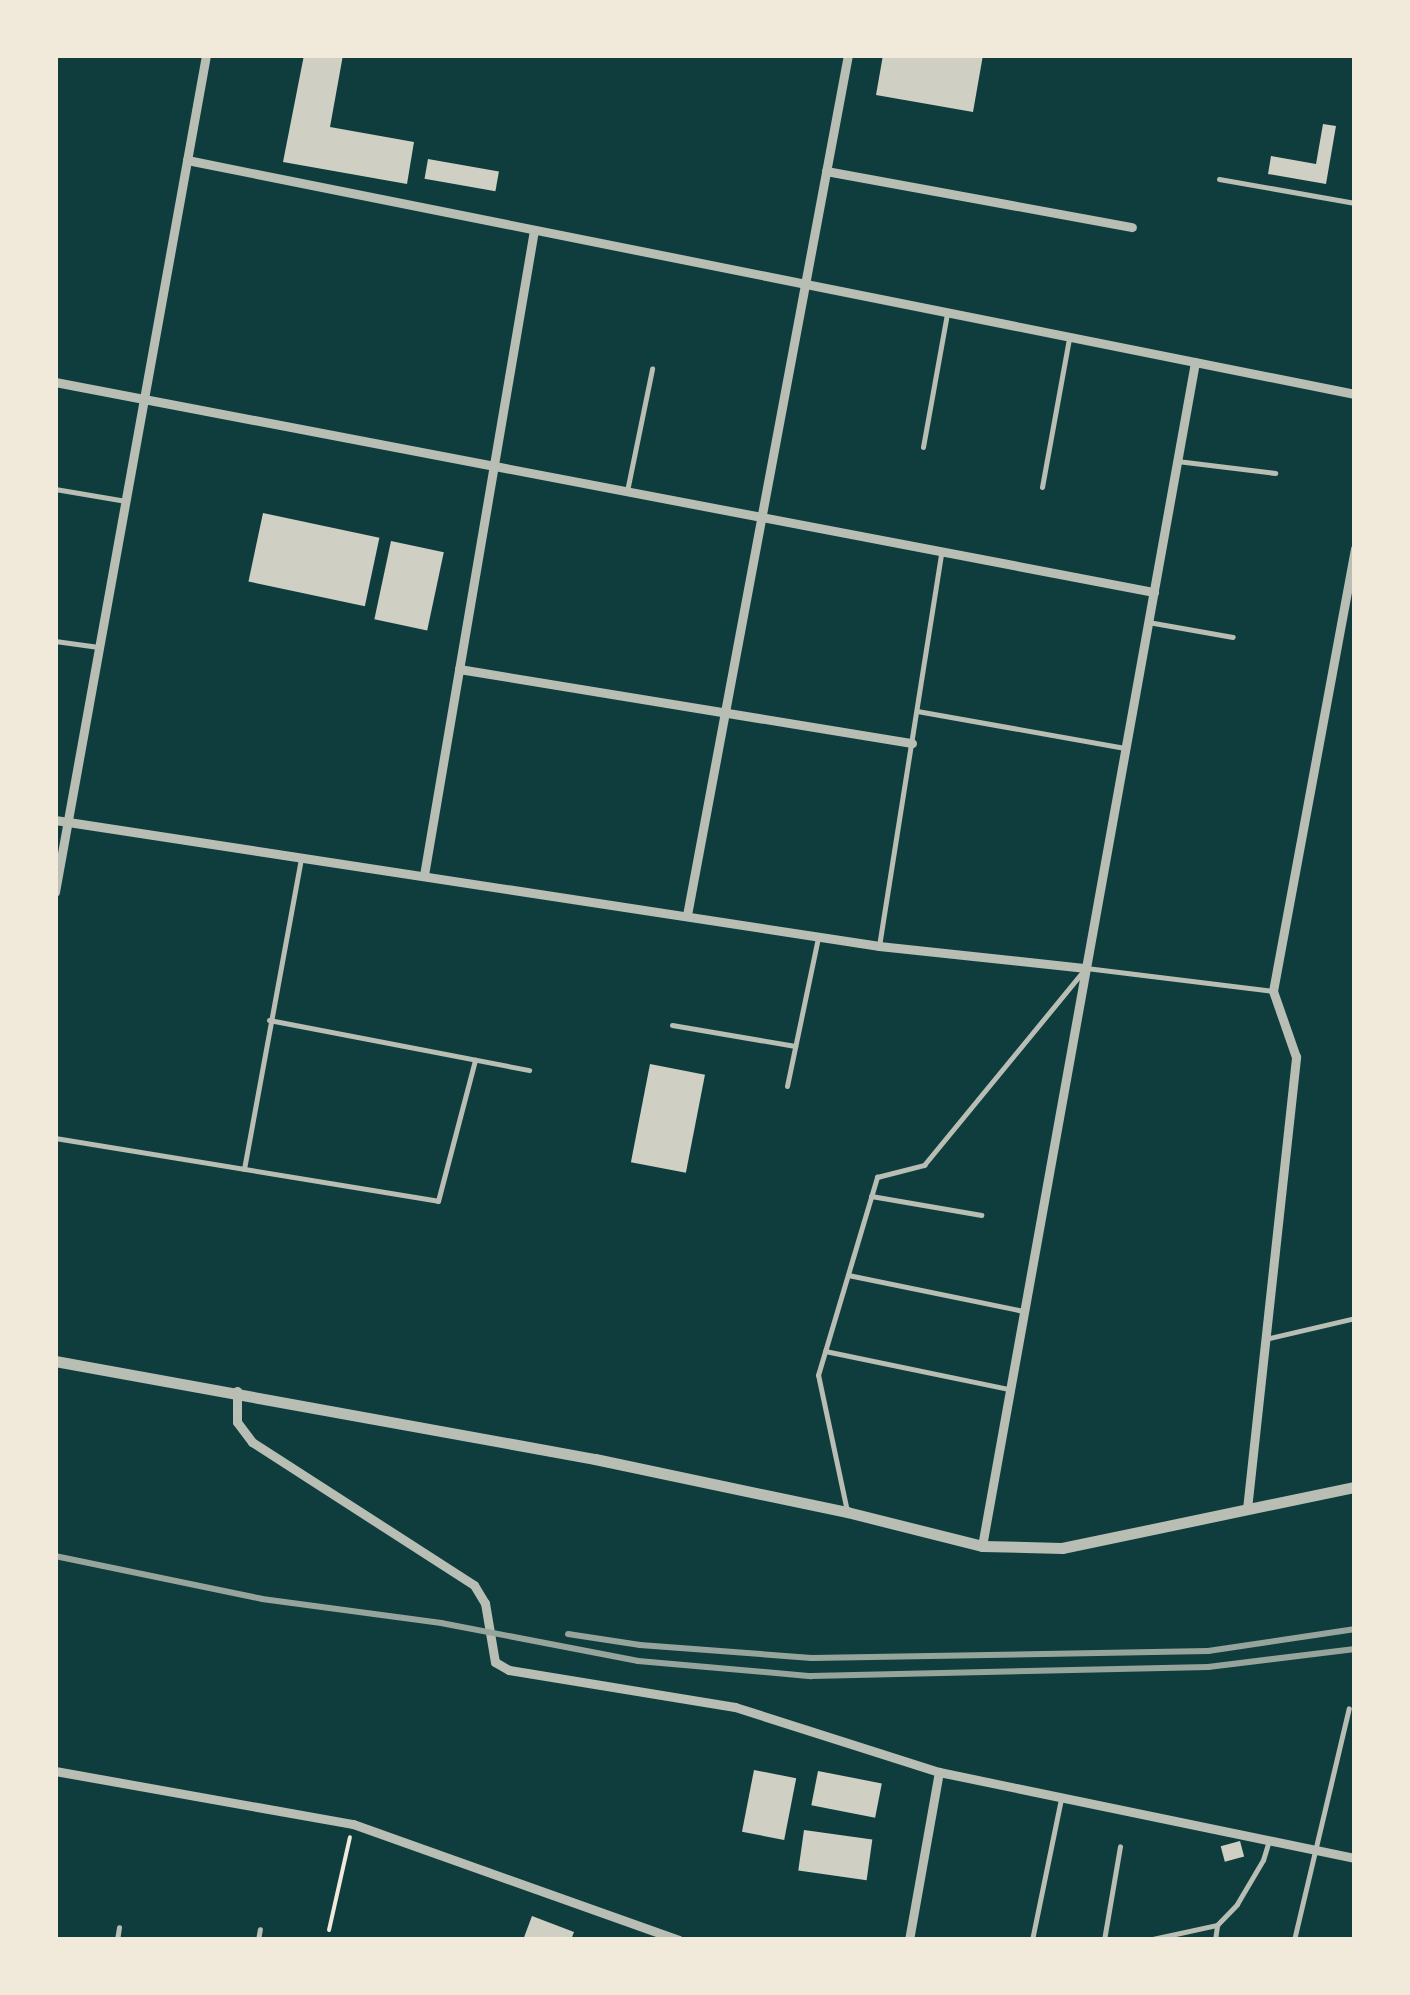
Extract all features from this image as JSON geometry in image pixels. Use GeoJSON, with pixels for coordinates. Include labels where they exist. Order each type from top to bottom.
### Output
{"type":"FeatureCollection","features":[{"type":"Feature","properties":{"kind":"street"},"geometry":{"type":"LineString","coordinates":[[55,892],[206,55]]}},
{"type":"Feature","properties":{"kind":"street"},"geometry":{"type":"LineString","coordinates":[[688,915],[848,55]]}},
{"type":"Feature","properties":{"kind":"street"},"geometry":{"type":"LineString","coordinates":[[187,160],[1355,394]]}},
{"type":"Feature","properties":{"kind":"street"},"geometry":{"type":"LineString","coordinates":[[826,172],[1132,227]]}},
{"type":"Feature","properties":{"kind":"street"},"geometry":{"type":"LineString","coordinates":[[424,876],[534,230]]}},
{"type":"Feature","properties":{"kind":"street"},"geometry":{"type":"LineString","coordinates":[[982,1546],[1195,362]]}},
{"type":"Feature","properties":{"kind":"street"},"geometry":{"type":"LineString","coordinates":[[55,382],[1154,592]]}},
{"type":"Feature","properties":{"kind":"street"},"geometry":{"type":"LineString","coordinates":[[1247,1509],[1296,1056],[1273,991],[1355,549]]}},
{"type":"Feature","properties":{"kind":"street"},"geometry":{"type":"LineString","coordinates":[[459,669],[912,743]]}},
{"type":"Feature","properties":{"kind":"street"},"geometry":{"type":"LineString","coordinates":[[55,820],[879,946],[1086,968]]}},
{"type":"Feature","properties":{"kind":"street"},"geometry":{"type":"LineString","coordinates":[[55,1361],[237,1391],[848,1512],[982,1546],[1062,1548],[1355,1487]]}},
{"type":"Feature","properties":{"kind":"street"},"geometry":{"type":"LineString","coordinates":[[237,1391],[237,1422],[252,1442],[474,1585],[485,1603],[495,1662],[509,1670],[735,1707],[939,1772],[1355,1858]]}},
{"type":"Feature","properties":{"kind":"street"},"geometry":{"type":"LineString","coordinates":[[55,1771],[352,1824],[680,1940]]}},
{"type":"Feature","properties":{"kind":"street"},"geometry":{"type":"LineString","coordinates":[[910,1940],[939,1772]]}},
{"type":"Feature","properties":{"kind":"lane"},"geometry":{"type":"LineString","coordinates":[[1219,179],[1355,203]]}},
{"type":"Feature","properties":{"kind":"lane"},"geometry":{"type":"LineString","coordinates":[[923,448],[947,312]]}},
{"type":"Feature","properties":{"kind":"lane"},"geometry":{"type":"LineString","coordinates":[[1042,487],[1070,337]]}},
{"type":"Feature","properties":{"kind":"lane"},"geometry":{"type":"LineString","coordinates":[[627,491],[652,369]]}},
{"type":"Feature","properties":{"kind":"lane"},"geometry":{"type":"LineString","coordinates":[[1178,460],[1275,473]]}},
{"type":"Feature","properties":{"kind":"lane"},"geometry":{"type":"LineString","coordinates":[[55,489],[126,501]]}},
{"type":"Feature","properties":{"kind":"lane"},"geometry":{"type":"LineString","coordinates":[[879,946],[942,551]]}},
{"type":"Feature","properties":{"kind":"lane"},"geometry":{"type":"LineString","coordinates":[[1148,622],[1233,637]]}},
{"type":"Feature","properties":{"kind":"lane"},"geometry":{"type":"LineString","coordinates":[[55,640],[99,647]]}},
{"type":"Feature","properties":{"kind":"lane"},"geometry":{"type":"LineString","coordinates":[[917,711],[1126,748]]}},
{"type":"Feature","properties":{"kind":"lane"},"geometry":{"type":"LineString","coordinates":[[244,1169],[301,857]]}},
{"type":"Feature","properties":{"kind":"lane"},"geometry":{"type":"LineString","coordinates":[[787,1086],[818,936]]}},
{"type":"Feature","properties":{"kind":"lane"},"geometry":{"type":"LineString","coordinates":[[848,1512],[818,1375],[877,1177],[924,1164],[1086,968],[1273,991]]}},
{"type":"Feature","properties":{"kind":"lane"},"geometry":{"type":"LineString","coordinates":[[269,1020],[528,1070]]}},
{"type":"Feature","properties":{"kind":"lane"},"geometry":{"type":"LineString","coordinates":[[672,1025],[795,1046]]}},
{"type":"Feature","properties":{"kind":"lane"},"geometry":{"type":"LineString","coordinates":[[55,1138],[438,1201],[475,1060]]}},
{"type":"Feature","properties":{"kind":"lane"},"geometry":{"type":"LineString","coordinates":[[871,1196],[981,1215]]}},
{"type":"Feature","properties":{"kind":"lane"},"geometry":{"type":"LineString","coordinates":[[848,1275],[1024,1311]]}},
{"type":"Feature","properties":{"kind":"lane"},"geometry":{"type":"LineString","coordinates":[[1265,1340],[1355,1318]]}},
{"type":"Feature","properties":{"kind":"lane"},"geometry":{"type":"LineString","coordinates":[[826,1350],[1010,1389]]}},
{"type":"Feature","properties":{"kind":"lane"},"geometry":{"type":"LineString","coordinates":[[1294,1940],[1350,1708]]}},
{"type":"Feature","properties":{"kind":"lane"},"geometry":{"type":"LineString","coordinates":[[1032,1940],[1061,1799]]}},
{"type":"Feature","properties":{"kind":"lane"},"geometry":{"type":"LineString","coordinates":[[1148,1940],[1217,1925],[1237,1904],[1263,1860],[1269,1839]]}},
{"type":"Feature","properties":{"kind":"lane"},"geometry":{"type":"LineString","coordinates":[[1104,1940],[1120,1846]]}},
{"type":"Feature","properties":{"kind":"lane"},"geometry":{"type":"LineString","coordinates":[[1215,1940],[1217,1925]]}},
{"type":"Feature","properties":{"kind":"lane"},"geometry":{"type":"LineString","coordinates":[[118,1940],[119,1927]]}},
{"type":"Feature","properties":{"kind":"lane"},"geometry":{"type":"LineString","coordinates":[[258,1940],[260,1929]]}},
{"type":"Feature","properties":{"kind":"path"},"geometry":{"type":"LineString","coordinates":[[329,1930],[352,1824]]}},
{"type":"Feature","properties":{"kind":"building"},"geometry":{"type":"Polygon","coordinates":[[[304,55],[343,55],[330,127],[414,142],[407,184],[283,162],[304,55]]]}},
{"type":"Feature","properties":{"kind":"building"},"geometry":{"type":"Polygon","coordinates":[[[883,55],[983,55],[973,112],[876,95],[883,55]]]}},
{"type":"Feature","properties":{"kind":"building"},"geometry":{"type":"Polygon","coordinates":[[[1323,124],[1336,126],[1326,184],[1268,174],[1271,156],[1316,164],[1323,124]]]}},
{"type":"Feature","properties":{"kind":"building"},"geometry":{"type":"Polygon","coordinates":[[[428,159],[499,172],[495,191],[425,179],[428,159]]]}},
{"type":"Feature","properties":{"kind":"building"},"geometry":{"type":"Polygon","coordinates":[[[263,513],[379,538],[365,606],[248,581],[263,513]]]}},
{"type":"Feature","properties":{"kind":"building"},"geometry":{"type":"Polygon","coordinates":[[[391,541],[444,552],[427,630],[374,619],[391,541]]]}},
{"type":"Feature","properties":{"kind":"building"},"geometry":{"type":"Polygon","coordinates":[[[650,1064],[705,1075],[686,1173],[631,1162],[650,1064]]]}},
{"type":"Feature","properties":{"kind":"building"},"geometry":{"type":"Polygon","coordinates":[[[754,1770],[796,1778],[784,1840],[742,1832],[754,1770]]]}},
{"type":"Feature","properties":{"kind":"building"},"geometry":{"type":"Polygon","coordinates":[[[818,1771],[882,1783],[875,1818],[811,1805],[818,1771]]]}},
{"type":"Feature","properties":{"kind":"building"},"geometry":{"type":"Polygon","coordinates":[[[804,1830],[872,1840],[867,1880],[798,1871],[804,1830]]]}},
{"type":"Feature","properties":{"kind":"building"},"geometry":{"type":"Polygon","coordinates":[[[1240,1841],[1244,1856],[1225,1862],[1221,1846],[1240,1841]]]}},
{"type":"Feature","properties":{"kind":"building"},"geometry":{"type":"Polygon","coordinates":[[[532,1916],[574,1932],[571,1940],[523,1940],[532,1916]]]}},
{"type":"Feature","properties":{"kind":"railway"},"geometry":{"type":"LineString","coordinates":[[55,1556],[262,1599],[441,1623],[638,1661],[811,1676],[1208,1667],[1355,1649]]}},
{"type":"Feature","properties":{"kind":"railway"},"geometry":{"type":"LineString","coordinates":[[568,1634],[640,1645],[812,1658],[1208,1651],[1355,1629]]}}]}
